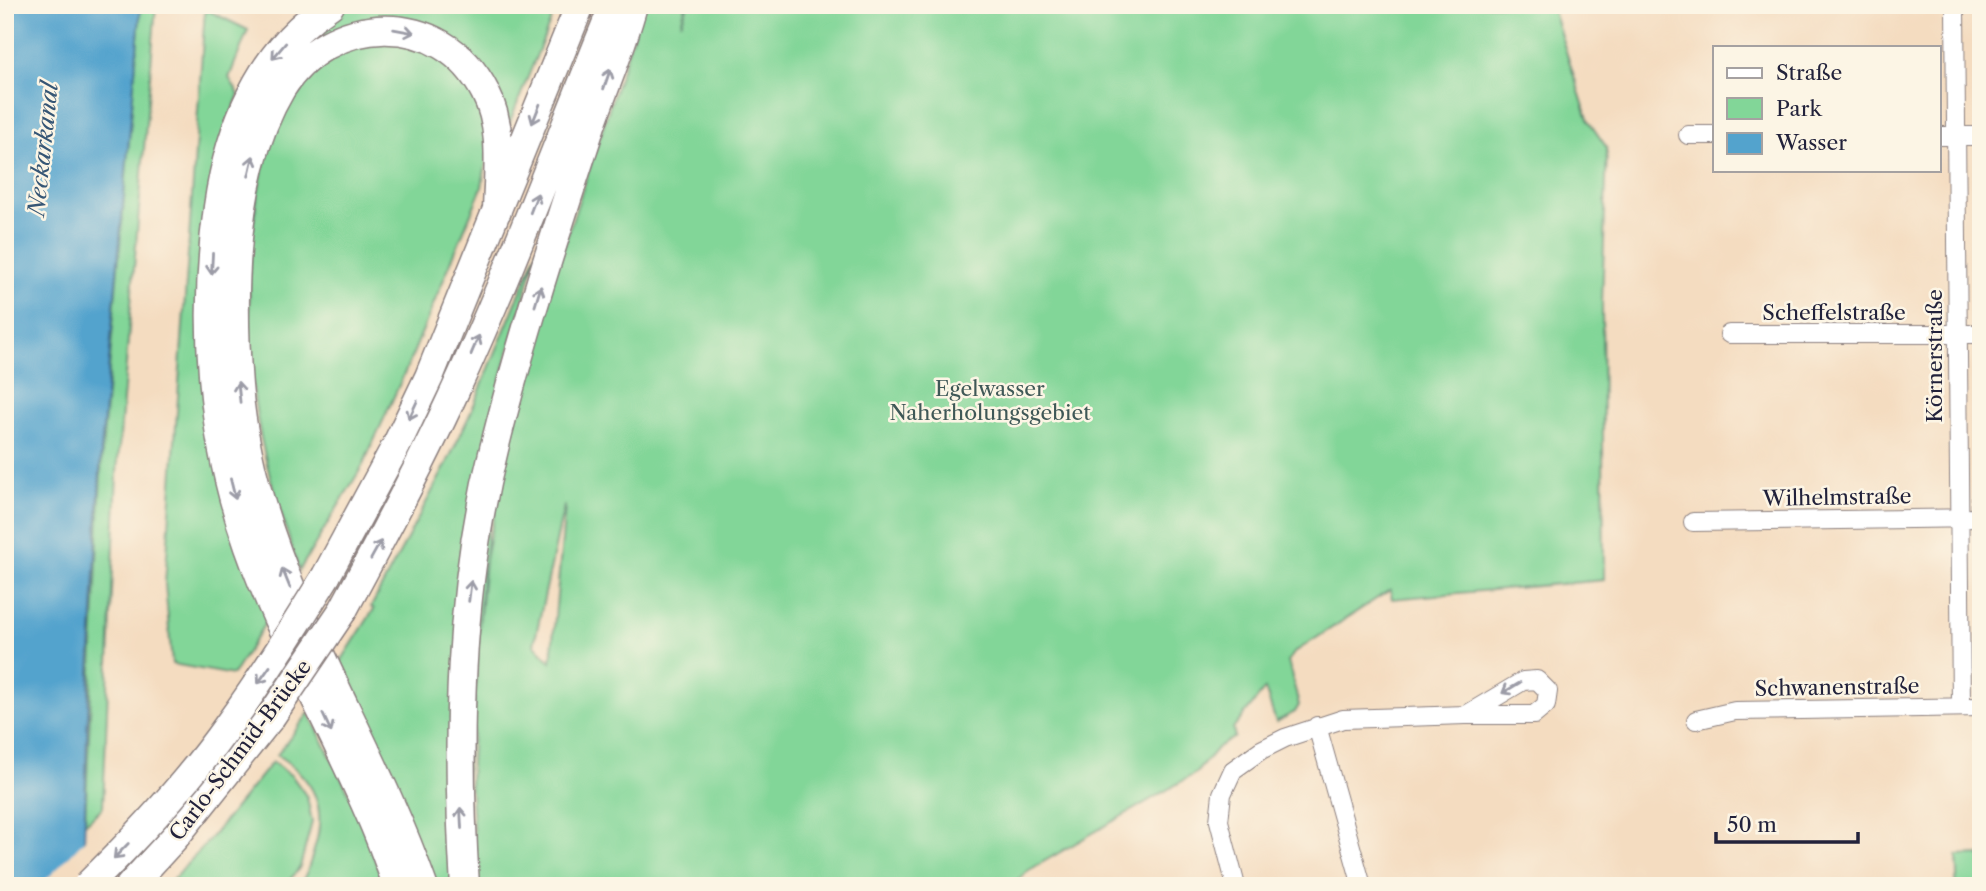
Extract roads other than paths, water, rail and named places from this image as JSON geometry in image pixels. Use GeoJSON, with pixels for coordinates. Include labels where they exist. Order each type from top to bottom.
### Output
{"type":"FeatureCollection","features":[{"type":"Feature","properties":{"kind":"highway"},"geometry":{"type":"LineString","coordinates":[[330,5],[291,36],[266,66],[244,107],[232,140],[221,187],[213,246],[211,349],[221,435],[248,544],[271,603],[372,817],[398,886]]}},
{"type":"Feature","properties":{"kind":"highway","name":"Carlo-Schmid-Brücke"},"geometry":{"type":"LineString","coordinates":[[87,886],[177,789],[228,727],[326,576],[396,446],[429,377],[580,5]]}},
{"type":"Feature","properties":{"kind":"highway","name":"Carlo-Schmid-Brücke"},"geometry":{"type":"LineString","coordinates":[[130,886],[175,837],[239,759],[343,610],[408,491],[456,390],[614,5]]}},
{"type":"Feature","properties":{"kind":"highway"},"geometry":{"type":"LineString","coordinates":[[465,886],[460,809],[460,722],[464,646],[472,574],[493,452],[517,361],[591,125],[633,5]]}},
{"type":"Feature","properties":{"kind":"highway"},"geometry":{"type":"LineString","coordinates":[[423,886],[390,801],[291,591],[269,531],[254,479],[239,389],[234,298],[238,250],[250,166],[260,132],[283,86],[316,50],[338,39],[373,29],[413,33],[433,41],[453,53],[470,70],[485,92],[495,120],[498,145],[497,211]]}},
{"type":"Feature","properties":{"kind":"street","name":"Körnerstraße"},"geometry":{"type":"LineString","coordinates":[[1955,5],[1947,136],[1956,334],[1961,707]]}},
{"type":"Feature","properties":{"kind":"street"},"geometry":{"type":"LineString","coordinates":[[1688,135],[1713,135]]}},
{"type":"Feature","properties":{"kind":"street"},"geometry":{"type":"LineString","coordinates":[[1947,136],[1981,136]]}},
{"type":"Feature","properties":{"kind":"street","name":"Scheffelstraße"},"geometry":{"type":"LineString","coordinates":[[1729,334],[1981,334]]}},
{"type":"Feature","properties":{"kind":"street","name":"Wilhelmstraße"},"geometry":{"type":"LineString","coordinates":[[1693,522],[1981,518]]}},
{"type":"Feature","properties":{"kind":"street","name":"Schwanenstraße"},"geometry":{"type":"LineString","coordinates":[[1696,720],[1735,711],[1981,707]]}},
{"type":"Feature","properties":{"kind":"street"},"geometry":{"type":"LineString","coordinates":[[1236,886],[1219,821],[1222,794],[1233,770],[1261,750],[1285,738],[1343,719],[1466,715]]}},
{"type":"Feature","properties":{"kind":"street"},"geometry":{"type":"LineString","coordinates":[[1317,726],[1362,886]]}},
{"type":"Feature","properties":{"kind":"water","name":"Neckarkanal"},"geometry":{"type":"Polygon","coordinates":[[[5,5],[141,5],[101,450],[87,734],[83,886],[5,886],[5,5]]]}},
{"type":"Feature","properties":{"kind":"park label","name":"Egelwasser Naherholungsgebiet"},"geometry":{"type":"Point","coordinates":[990,400]}}]}
